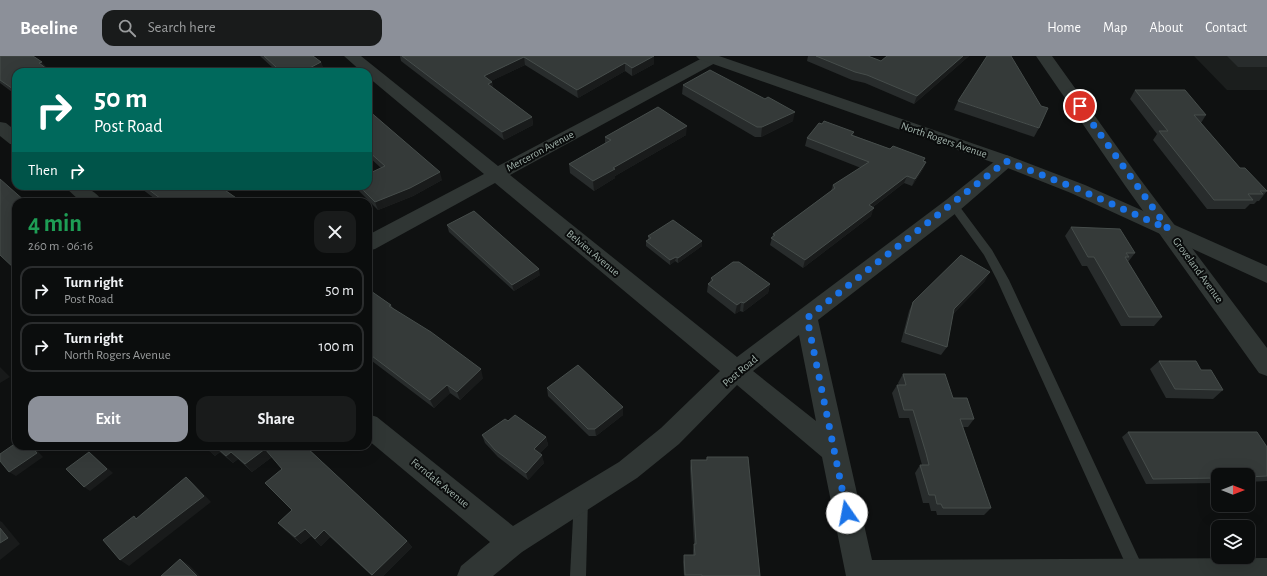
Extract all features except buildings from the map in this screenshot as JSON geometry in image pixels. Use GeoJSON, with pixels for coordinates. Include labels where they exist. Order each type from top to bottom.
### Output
{"type":"FeatureCollection","features":[{"type":"Feature","properties":{"kind":"street","name":"Belvieu Avenue"},"geometry":{"type":"LineString","coordinates":[[352,56],[367,68]]}},
{"type":"Feature","properties":{"kind":"street","name":"Groveland Avenue"},"geometry":{"type":"LineString","coordinates":[[1044,56],[1267,366]]}},
{"type":"Feature","properties":{"kind":"street","name":"Merceron Avenue"},"geometry":{"type":"LineString","coordinates":[[372,242],[498,174],[708,57]]}},
{"type":"Feature","properties":{"kind":"street","name":"North Rogers Avenue"},"geometry":{"type":"LineString","coordinates":[[708,57],[1006,161],[1078,189],[1267,275]]}},
{"type":"Feature","properties":{"kind":"street","name":"Belvieu Avenue"},"geometry":{"type":"LineString","coordinates":[[372,72],[834,451]]}},
{"type":"Feature","properties":{"kind":"street"},"geometry":{"type":"LineString","coordinates":[[0,127],[12,137]]}},
{"type":"Feature","properties":{"kind":"street","name":"Post Road"},"geometry":{"type":"LineString","coordinates":[[471,576],[512,542],[628,470],[670,436],[736,371],[953,205],[1006,161]]}},
{"type":"Feature","properties":{"kind":"street"},"geometry":{"type":"LineString","coordinates":[[78,190],[88,198]]}},
{"type":"Feature","properties":{"kind":"street"},"geometry":{"type":"LineString","coordinates":[[807,318],[860,575],[1267,572]]}},
{"type":"Feature","properties":{"kind":"street","name":"Ferndale Avenue"},"geometry":{"type":"LineString","coordinates":[[372,428],[512,542]]}},
{"type":"Feature","properties":{"kind":"lane"},"geometry":{"type":"LineString","coordinates":[[953,205],[988,253],[1002,280],[1138,574]]}},
{"type":"Feature","properties":{"kind":"lane"},"geometry":{"type":"LineString","coordinates":[[578,576],[581,499]]}},
{"type":"Feature","properties":{"kind":"shaded area"},"geometry":{"type":"Polygon","coordinates":[[[1194,56],[1267,56],[1267,90],[1227,90],[1194,56]]]}},
{"type":"Feature","properties":{"kind":"route"},"geometry":{"type":"LineString","coordinates":[[847,513],[807,318],[953,205],[1006,161],[1078,189],[1168,229],[1133,183],[1080,106]]}}]}
